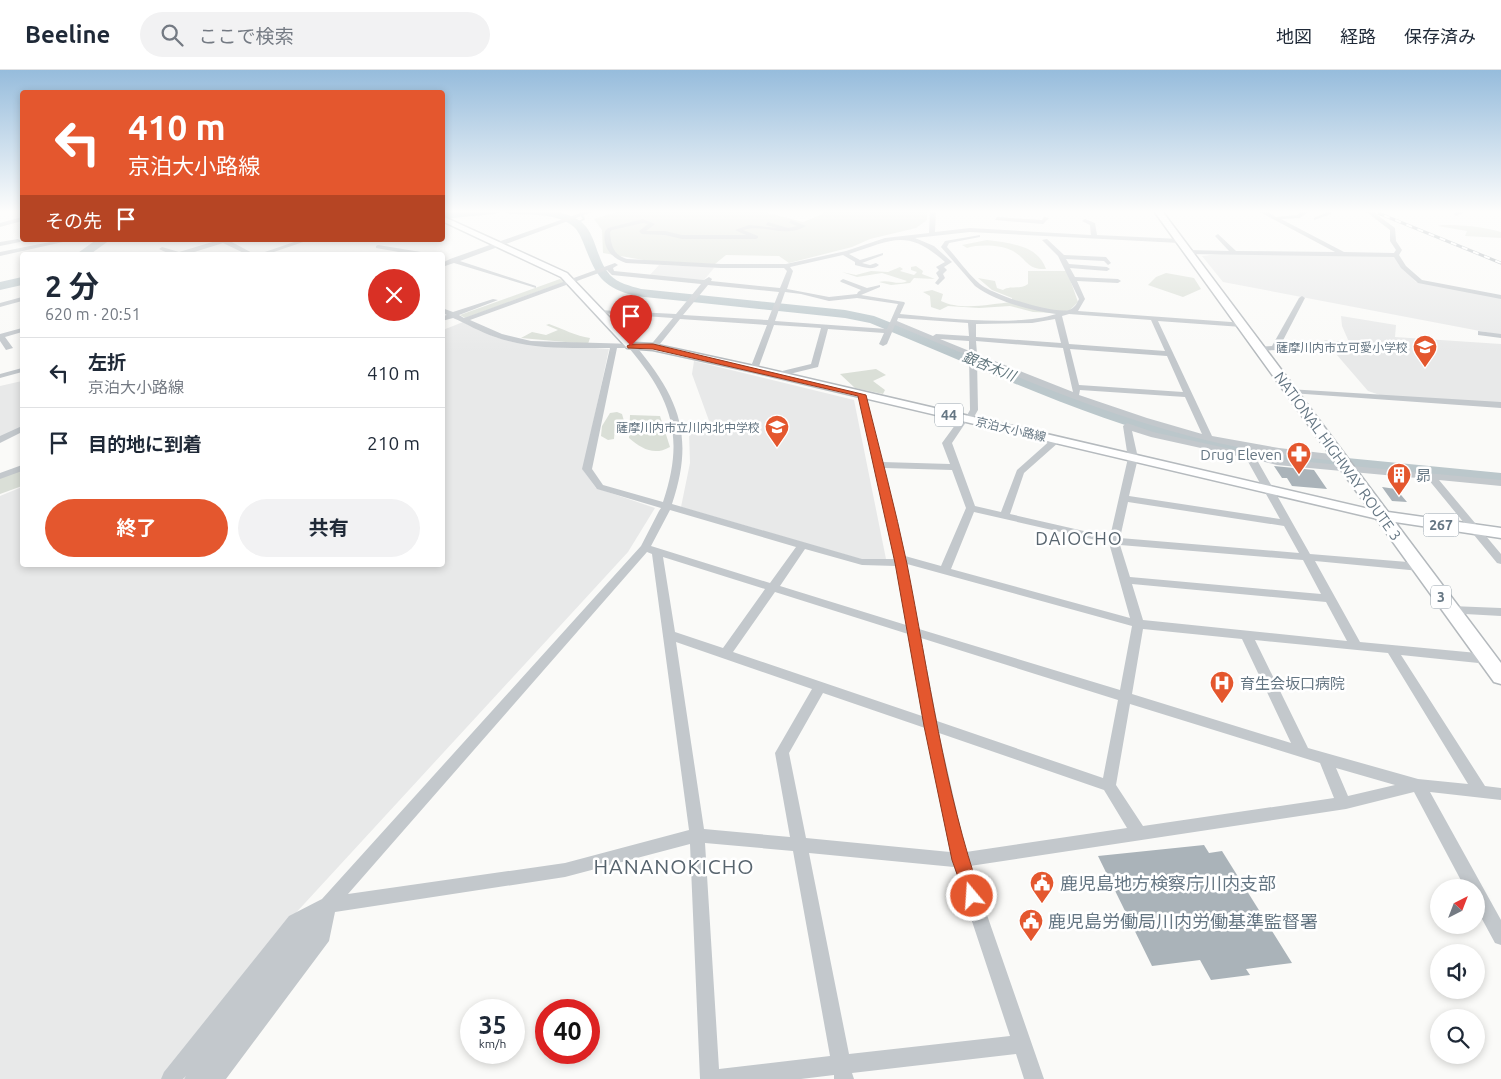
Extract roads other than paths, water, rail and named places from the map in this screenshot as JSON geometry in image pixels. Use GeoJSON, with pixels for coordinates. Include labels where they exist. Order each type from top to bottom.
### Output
{"type":"FeatureCollection","features":[{"type":"Feature","properties":{"kind":"highway","name":"NATIONAL HIGHWAY ROUTE 3"},"geometry":{"type":"LineString","coordinates":[[1193,258],[1501,677]]}},
{"type":"Feature","properties":{"kind":"highway","name":"267"},"geometry":{"type":"LineString","coordinates":[[1382,516],[1501,533]]}},
{"type":"Feature","properties":{"kind":"main road"},"geometry":{"type":"LineString","coordinates":[[528,258],[567,277],[631,346]]}},
{"type":"Feature","properties":{"kind":"main road","name":"京泊大小路線"},"geometry":{"type":"LineString","coordinates":[[631,346],[653,347],[754,369],[1382,516]]}},
{"type":"Feature","properties":{"kind":"street"},"geometry":{"type":"LineString","coordinates":[[445,264],[462,258]]}},
{"type":"Feature","properties":{"kind":"street"},"geometry":{"type":"LineString","coordinates":[[606,265],[614,258]]}},
{"type":"Feature","properties":{"kind":"street"},"geometry":{"type":"LineString","coordinates":[[618,258],[626,261]]}},
{"type":"Feature","properties":{"kind":"street"},"geometry":{"type":"LineString","coordinates":[[445,318],[534,287],[606,265],[626,261],[721,266],[786,266],[821,258]]}},
{"type":"Feature","properties":{"kind":"street"},"geometry":{"type":"LineString","coordinates":[[852,258],[858,262],[857,264],[871,267],[876,265]]}},
{"type":"Feature","properties":{"kind":"street"},"geometry":{"type":"LineString","coordinates":[[858,262],[869,258]]}},
{"type":"Feature","properties":{"kind":"street"},"geometry":{"type":"LineString","coordinates":[[938,283],[942,278],[939,273],[944,270],[939,267],[949,262],[945,258]]}},
{"type":"Feature","properties":{"kind":"street"},"geometry":{"type":"LineString","coordinates":[[954,258],[977,284],[988,292],[1042,308],[1154,320],[1242,325]]}},
{"type":"Feature","properties":{"kind":"street"},"geometry":{"type":"LineString","coordinates":[[600,311],[825,328],[972,321],[1033,321],[1059,317],[1081,303],[1082,299],[1074,279],[1063,258]]}},
{"type":"Feature","properties":{"kind":"street"},"geometry":{"type":"LineString","coordinates":[[1068,266],[1106,261],[1074,258]]}},
{"type":"Feature","properties":{"kind":"street"},"geometry":{"type":"LineString","coordinates":[[1398,258],[1403,267],[1420,282],[1501,297]]}},
{"type":"Feature","properties":{"kind":"street"},"geometry":{"type":"LineString","coordinates":[[445,259],[534,287]]}},
{"type":"Feature","properties":{"kind":"street"},"geometry":{"type":"LineString","coordinates":[[606,265],[612,273],[785,290],[828,299],[857,296],[902,303],[883,344]]}},
{"type":"Feature","properties":{"kind":"street"},"geometry":{"type":"LineString","coordinates":[[653,347],[721,266]]}},
{"type":"Feature","properties":{"kind":"street"},"geometry":{"type":"LineString","coordinates":[[754,369],[770,324],[785,290],[790,271],[786,266]]}},
{"type":"Feature","properties":{"kind":"street"},"geometry":{"type":"LineString","coordinates":[[464,320],[567,277]]}},
{"type":"Feature","properties":{"kind":"street"},"geometry":{"type":"LineString","coordinates":[[1074,279],[1118,281]]}},
{"type":"Feature","properties":{"kind":"street"},"geometry":{"type":"LineString","coordinates":[[843,281],[867,290]]}},
{"type":"Feature","properties":{"kind":"street"},"geometry":{"type":"LineString","coordinates":[[857,296],[878,286]]}},
{"type":"Feature","properties":{"kind":"street"},"geometry":{"type":"LineString","coordinates":[[1259,349],[1275,348],[1302,298]]}},
{"type":"Feature","properties":{"kind":"street"},"geometry":{"type":"LineString","coordinates":[[0,305],[20,300]]}},
{"type":"Feature","properties":{"kind":"street"},"geometry":{"type":"LineString","coordinates":[[194,1079],[328,904],[651,550],[666,506],[677,463],[679,445],[675,420],[664,389],[631,346],[552,344],[512,339],[445,311]]}},
{"type":"Feature","properties":{"kind":"street"},"geometry":{"type":"LineString","coordinates":[[1059,317],[1078,397]]}},
{"type":"Feature","properties":{"kind":"street"},"geometry":{"type":"LineString","coordinates":[[1154,320],[1208,438]]}},
{"type":"Feature","properties":{"kind":"street"},"geometry":{"type":"LineString","coordinates":[[945,569],[971,508],[954,467],[947,443],[974,410],[972,321]]}},
{"type":"Feature","properties":{"kind":"street"},"geometry":{"type":"LineString","coordinates":[[893,324],[930,337],[973,360],[1078,397],[1131,422],[1151,434],[1248,451],[1431,476],[1496,480]]}},
{"type":"Feature","properties":{"kind":"street"},"geometry":{"type":"LineString","coordinates":[[777,375],[815,364],[825,328]]}},
{"type":"Feature","properties":{"kind":"street"},"geometry":{"type":"LineString","coordinates":[[8,348],[0,336],[20,331]]}},
{"type":"Feature","properties":{"kind":"street"},"geometry":{"type":"LineString","coordinates":[[1480,333],[1501,336]]}},
{"type":"Feature","properties":{"kind":"street"},"geometry":{"type":"LineString","coordinates":[[930,337],[1169,354]]}},
{"type":"Feature","properties":{"kind":"street"},"geometry":{"type":"LineString","coordinates":[[614,346],[587,469],[600,487],[862,562],[900,560],[945,569],[1138,624],[1488,660]]}},
{"type":"Feature","properties":{"kind":"street"},"geometry":{"type":"LineString","coordinates":[[0,376],[20,371]]}},
{"type":"Feature","properties":{"kind":"street"},"geometry":{"type":"LineString","coordinates":[[1075,386],[1187,395]]}},
{"type":"Feature","properties":{"kind":"street"},"geometry":{"type":"LineString","coordinates":[[1290,391],[1501,405]]}},
{"type":"Feature","properties":{"kind":"street"},"geometry":{"type":"LineString","coordinates":[[862,395],[900,560],[931,726],[960,860],[1034,1079]]}},
{"type":"Feature","properties":{"kind":"street"},"geometry":{"type":"LineString","coordinates":[[1131,422],[1208,438],[1277,462],[1343,464]]}},
{"type":"Feature","properties":{"kind":"street"},"geometry":{"type":"LineString","coordinates":[[1109,786],[1138,624],[1114,541],[1134,458],[1131,422]]}},
{"type":"Feature","properties":{"kind":"street"},"geometry":{"type":"LineString","coordinates":[[0,440],[20,430]]}},
{"type":"Feature","properties":{"kind":"street"},"geometry":{"type":"LineString","coordinates":[[1005,514],[1020,472],[1056,440]]}},
{"type":"Feature","properties":{"kind":"street"},"geometry":{"type":"LineString","coordinates":[[1248,451],[1267,489],[1356,646]]}},
{"type":"Feature","properties":{"kind":"street"},"geometry":{"type":"LineString","coordinates":[[877,466],[954,467]]}},
{"type":"Feature","properties":{"kind":"street"},"geometry":{"type":"LineString","coordinates":[[0,476],[20,469]]}},
{"type":"Feature","properties":{"kind":"street"},"geometry":{"type":"LineString","coordinates":[[1431,476],[1473,529],[1501,560]]}},
{"type":"Feature","properties":{"kind":"street"},"geometry":{"type":"LineString","coordinates":[[1124,498],[1286,523]]}},
{"type":"Feature","properties":{"kind":"street"},"geometry":{"type":"LineString","coordinates":[[971,508],[1005,514],[1114,541],[1420,568]]}},
{"type":"Feature","properties":{"kind":"street"},"geometry":{"type":"LineString","coordinates":[[726,653],[802,546]]}},
{"type":"Feature","properties":{"kind":"street"},"geometry":{"type":"LineString","coordinates":[[651,550],[1325,759],[1418,785],[1494,796]]}},
{"type":"Feature","properties":{"kind":"street"},"geometry":{"type":"LineString","coordinates":[[651,550],[670,635],[697,835],[710,1079]]}},
{"type":"Feature","properties":{"kind":"street"},"geometry":{"type":"LineString","coordinates":[[1126,580],[1328,598]]}},
{"type":"Feature","properties":{"kind":"street"},"geometry":{"type":"LineString","coordinates":[[1451,610],[1501,612]]}},
{"type":"Feature","properties":{"kind":"street"},"geometry":{"type":"LineString","coordinates":[[1246,634],[1302,751]]}},
{"type":"Feature","properties":{"kind":"street"},"geometry":{"type":"LineString","coordinates":[[670,635],[1109,786],[1138,832]]}},
{"type":"Feature","properties":{"kind":"street"},"geometry":{"type":"LineString","coordinates":[[1392,650],[1494,796]]}},
{"type":"Feature","properties":{"kind":"street"},"geometry":{"type":"LineString","coordinates":[[820,686],[782,753],[843,1071]]}},
{"type":"Feature","properties":{"kind":"street"},"geometry":{"type":"LineString","coordinates":[[1325,759],[1344,803]]}},
{"type":"Feature","properties":{"kind":"street"},"geometry":{"type":"LineString","coordinates":[[170,1079],[295,922],[328,904],[565,870],[697,835],[798,843],[960,860],[1138,832],[1344,803],[1418,785]]}},
{"type":"Feature","properties":{"kind":"street"},"geometry":{"type":"LineString","coordinates":[[1418,785],[1469,879]]}},
{"type":"Feature","properties":{"kind":"street"},"geometry":{"type":"LineString","coordinates":[[214,1079],[323,936],[328,904]]}},
{"type":"Feature","properties":{"kind":"street"},"geometry":{"type":"LineString","coordinates":[[1485,909],[1501,938]]}},
{"type":"Feature","properties":{"kind":"street"},"geometry":{"type":"LineString","coordinates":[[718,1079],[843,1071],[1022,1044]]}},
{"type":"Feature","properties":{"kind":"waterway","name":"銀杏木川"},"geometry":{"type":"LineString","coordinates":[[595,258],[601,272],[611,282],[640,293],[845,314],[874,320],[1110,415],[1196,441],[1265,455],[1501,479]]}},
{"type":"Feature","properties":{"kind":"waterway","name":"銀杏木川"},"geometry":{"type":"LineString","coordinates":[[0,286],[20,281]]}},
{"type":"Feature","properties":{"kind":"railway"},"geometry":{"type":"LineString","coordinates":[[1489,258],[1501,263]]}},
{"type":"Feature","properties":{"kind":"place","name":"薩摩川内市立可愛小学校"},"geometry":{"type":"Point","coordinates":[1425,368]}},
{"type":"Feature","properties":{"kind":"place","name":"薩摩川内市立川内北中学校"},"geometry":{"type":"Point","coordinates":[777,448]}},
{"type":"Feature","properties":{"kind":"place","name":"Drug Eleven"},"geometry":{"type":"Point","coordinates":[1299,475]}},
{"type":"Feature","properties":{"kind":"place","name":"昴"},"geometry":{"type":"Point","coordinates":[1399,496]}},
{"type":"Feature","properties":{"kind":"place","name":"育生会坂口病院"},"geometry":{"type":"Point","coordinates":[1222,704]}},
{"type":"Feature","properties":{"kind":"place","name":"鹿児島地方検察庁川内支部"},"geometry":{"type":"Point","coordinates":[1042,904]}},
{"type":"Feature","properties":{"kind":"place","name":"鹿児島労働局川内労働基準監督署"},"geometry":{"type":"Point","coordinates":[1031,942]}},
{"type":"Feature","properties":{"kind":"district","name":"DAIOCHO"},"geometry":{"type":"Point","coordinates":[1079,538]}},
{"type":"Feature","properties":{"kind":"district","name":"HANANOKICHO"},"geometry":{"type":"Point","coordinates":[674,866]}}]}
